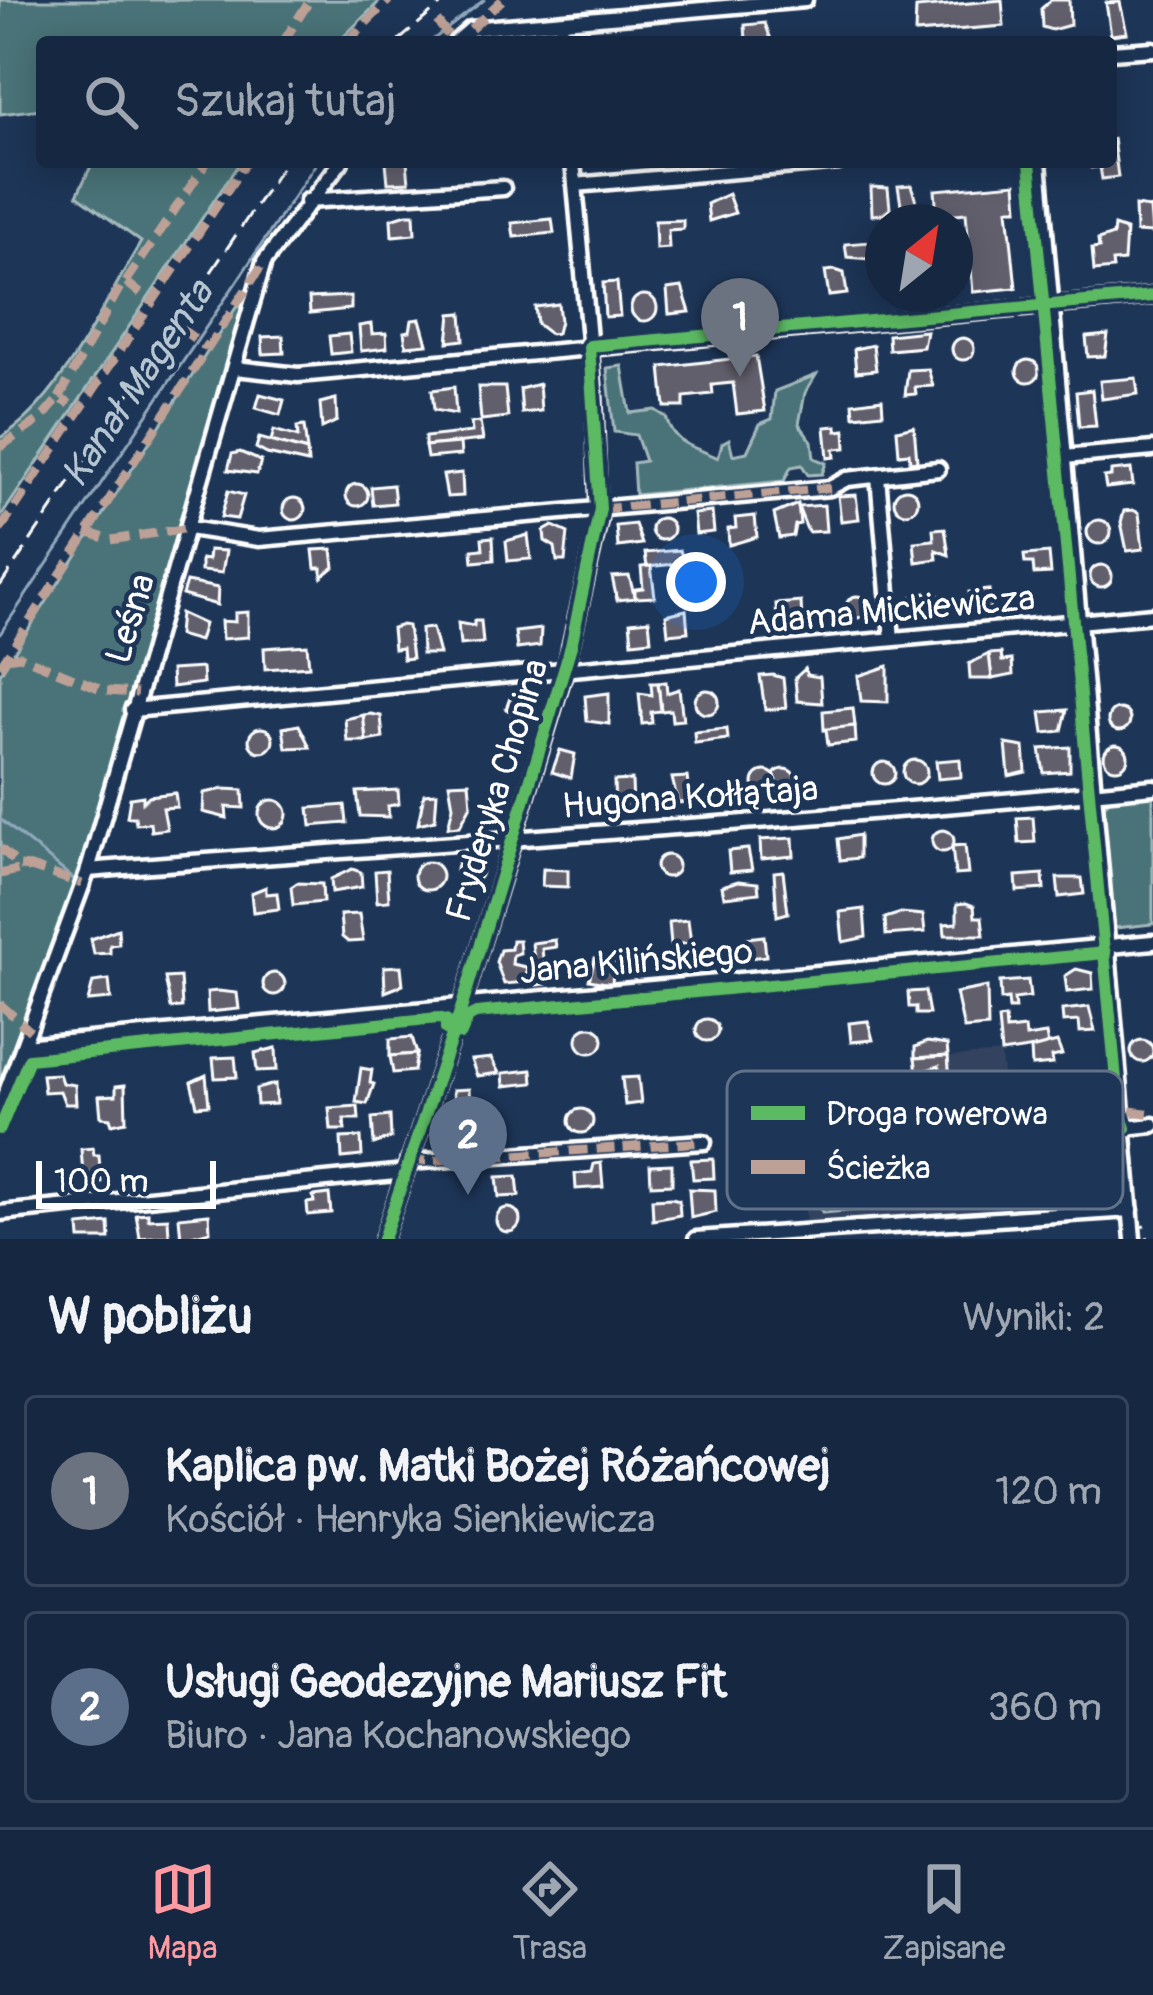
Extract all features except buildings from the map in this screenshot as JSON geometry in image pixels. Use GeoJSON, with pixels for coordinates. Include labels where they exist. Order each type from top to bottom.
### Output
{"type":"FeatureCollection","features":[{"type":"Feature","properties":{"kind":"street"},"geometry":{"type":"LineString","coordinates":[[463,36],[471,29],[805,0]]}},
{"type":"Feature","properties":{"kind":"street"},"geometry":{"type":"LineString","coordinates":[[561,22],[562,36]]}},
{"type":"Feature","properties":{"kind":"street"},"geometry":{"type":"LineString","coordinates":[[1117,52],[1153,49]]}},
{"type":"Feature","properties":{"kind":"street","name":"Leśna"},"geometry":{"type":"LineString","coordinates":[[0,1108],[88,869],[264,262],[305,202],[336,168]]}},
{"type":"Feature","properties":{"kind":"street","name":"Fryderyka Chopina"},"geometry":{"type":"LineString","coordinates":[[383,1239],[462,1006],[565,670],[600,509],[574,168]]}},
{"type":"Feature","properties":{"kind":"street"},"geometry":{"type":"LineString","coordinates":[[575,185],[770,168]]}},
{"type":"Feature","properties":{"kind":"street"},"geometry":{"type":"LineString","coordinates":[[1040,168],[1121,1071]]}},
{"type":"Feature","properties":{"kind":"street"},"geometry":{"type":"LineString","coordinates":[[305,202],[502,188]]}},
{"type":"Feature","properties":{"kind":"street"},"geometry":{"type":"LineString","coordinates":[[235,368],[298,375],[1153,296]]}},
{"type":"Feature","properties":{"kind":"street"},"geometry":{"type":"LineString","coordinates":[[1064,457],[1153,448]]}},
{"type":"Feature","properties":{"kind":"street"},"geometry":{"type":"LineString","coordinates":[[189,528],[260,539],[830,488],[847,479],[938,470]]}},
{"type":"Feature","properties":{"kind":"street"},"geometry":{"type":"LineString","coordinates":[[878,476],[892,639]]}},
{"type":"Feature","properties":{"kind":"street","name":"Adama Mickiewicza"},"geometry":{"type":"LineString","coordinates":[[132,710],[1153,615]]}},
{"type":"Feature","properties":{"kind":"street","name":"Hugona Kołłątaja"},"geometry":{"type":"LineString","coordinates":[[88,869],[514,837],[659,831],[1153,787]]}},
{"type":"Feature","properties":{"kind":"street","name":"Jana Kilińskiego"},"geometry":{"type":"LineString","coordinates":[[24,1046],[1153,942]]}},
{"type":"Feature","properties":{"kind":"street"},"geometry":{"type":"LineString","coordinates":[[1123,1094],[1133,1239]]}},
{"type":"Feature","properties":{"kind":"street"},"geometry":{"type":"LineString","coordinates":[[1126,1128],[1153,1125]]}},
{"type":"Feature","properties":{"kind":"street"},"geometry":{"type":"LineString","coordinates":[[0,1214],[407,1167],[704,1142]]}},
{"type":"Feature","properties":{"kind":"street"},"geometry":{"type":"LineString","coordinates":[[696,1239],[1131,1210]]}},
{"type":"Feature","properties":{"kind":"shaded area"},"geometry":{"type":"Polygon","coordinates":[[[1001,1053],[1003,1071],[950,1071],[949,1057],[1001,1053]]]}},
{"type":"Feature","properties":{"kind":"shaded area"},"geometry":{"type":"Polygon","coordinates":[[[805,1209],[1033,1209],[806,1225],[805,1209]]]}},
{"type":"Feature","properties":{"kind":"green space"},"geometry":{"type":"Polygon","coordinates":[[[0,0],[381,0],[344,36],[36,36],[36,110],[0,114],[0,0]]]}},
{"type":"Feature","properties":{"kind":"green space"},"geometry":{"type":"Polygon","coordinates":[[[90,168],[236,168],[0,518],[0,438],[22,421],[61,376],[141,242],[77,195],[90,168]]]}},
{"type":"Feature","properties":{"kind":"green space"},"geometry":{"type":"Polygon","coordinates":[[[237,306],[246,311],[59,941],[0,1086],[0,674],[237,306]]]}},
{"type":"Feature","properties":{"kind":"green space"},"geometry":{"type":"Polygon","coordinates":[[[622,366],[630,413],[655,410],[666,417],[680,440],[718,458],[722,443],[729,439],[733,455],[747,452],[760,424],[772,419],[775,391],[816,375],[805,393],[799,424],[812,441],[814,458],[826,463],[822,474],[808,475],[802,465],[791,467],[784,481],[635,495],[633,463],[645,461],[636,435],[614,432],[607,368],[622,366]]]}},
{"type":"Feature","properties":{"kind":"green space"},"geometry":{"type":"Polygon","coordinates":[[[1153,793],[1153,924],[1115,928],[1101,809],[1111,798],[1153,793]]]}},
{"type":"Feature","properties":{"kind":"green space"},"geometry":{"type":"Polygon","coordinates":[[[820,1209],[869,1209],[823,1213],[820,1209]]]}},
{"type":"Feature","properties":{"kind":"waterway","name":"Kanał Magenta"},"geometry":{"type":"LineString","coordinates":[[438,36],[484,0]]}},
{"type":"Feature","properties":{"kind":"waterway","name":"Kanał Magenta"},"geometry":{"type":"LineString","coordinates":[[0,634],[313,168]]}},
{"type":"Feature","properties":{"kind":"waterway"},"geometry":{"type":"LineString","coordinates":[[0,819],[76,881]]}},
{"type":"Feature","properties":{"kind":"railway"},"geometry":{"type":"LineString","coordinates":[[404,36],[446,0]]}},
{"type":"Feature","properties":{"kind":"railway"},"geometry":{"type":"LineString","coordinates":[[0,586],[281,168]]}},
{"type":"Feature","properties":{"kind":"marked path"},"geometry":{"type":"LineString","coordinates":[[287,36],[310,0]]}},
{"type":"Feature","properties":{"kind":"marked path"},"geometry":{"type":"LineString","coordinates":[[353,36],[389,0]]}},
{"type":"Feature","properties":{"kind":"marked path"},"geometry":{"type":"LineString","coordinates":[[471,29],[502,0]]}},
{"type":"Feature","properties":{"kind":"marked path"},"geometry":{"type":"LineString","coordinates":[[437,21],[448,36]]}},
{"type":"Feature","properties":{"kind":"marked path"},"geometry":{"type":"LineString","coordinates":[[126,282],[203,168]]}},
{"type":"Feature","properties":{"kind":"marked path"},"geometry":{"type":"LineString","coordinates":[[0,530],[242,168]]}},
{"type":"Feature","properties":{"kind":"marked path"},"geometry":{"type":"LineString","coordinates":[[0,667],[264,262]]}},
{"type":"Feature","properties":{"kind":"marked path"},"geometry":{"type":"LineString","coordinates":[[59,398],[120,287],[126,282],[146,298]]}},
{"type":"Feature","properties":{"kind":"marked path"},"geometry":{"type":"LineString","coordinates":[[180,328],[207,348]]}},
{"type":"Feature","properties":{"kind":"marked path"},"geometry":{"type":"LineString","coordinates":[[0,447],[42,418],[59,398],[70,404]]}},
{"type":"Feature","properties":{"kind":"marked path"},"geometry":{"type":"LineString","coordinates":[[600,509],[830,488]]}},
{"type":"Feature","properties":{"kind":"marked path"},"geometry":{"type":"LineString","coordinates":[[86,532],[111,540],[189,528]]}},
{"type":"Feature","properties":{"kind":"marked path"},"geometry":{"type":"LineString","coordinates":[[6,658],[20,656],[106,691],[137,693]]}},
{"type":"Feature","properties":{"kind":"marked path"},"geometry":{"type":"LineString","coordinates":[[0,848],[20,866],[31,867]]}},
{"type":"Feature","properties":{"kind":"marked path"},"geometry":{"type":"LineString","coordinates":[[0,874],[31,867],[82,884]]}},
{"type":"Feature","properties":{"kind":"marked path"},"geometry":{"type":"LineString","coordinates":[[0,1004],[30,1031]]}},
{"type":"Feature","properties":{"kind":"marked path"},"geometry":{"type":"LineString","coordinates":[[1130,1111],[1153,1114]]}},
{"type":"Feature","properties":{"kind":"marked path"},"geometry":{"type":"LineString","coordinates":[[408,1162],[704,1142]]}},
{"type":"Feature","properties":{"kind":"cycle path"},"geometry":{"type":"LineString","coordinates":[[1031,168],[1115,1071]]}},
{"type":"Feature","properties":{"kind":"cycle path"},"geometry":{"type":"LineString","coordinates":[[383,1239],[462,1006],[571,646],[600,509],[589,346],[1153,296]]}},
{"type":"Feature","properties":{"kind":"cycle path"},"geometry":{"type":"LineString","coordinates":[[0,1129],[29,1059],[438,1018],[446,1020],[446,1029],[461,1034],[468,1017],[476,1013],[1105,953]]}},
{"type":"Feature","properties":{"kind":"cycle path"},"geometry":{"type":"LineString","coordinates":[[1123,1123],[1125,1128]]}},
{"type":"Feature","properties":{"kind":"place","name":"Kaplica pw. Matki Bożej Różańcowej"},"geometry":{"type":"Point","coordinates":[740,377]}},
{"type":"Feature","properties":{"kind":"place","name":"Usługi Geodezyjne Mariusz Fit"},"geometry":{"type":"Point","coordinates":[468,1195]}}]}
